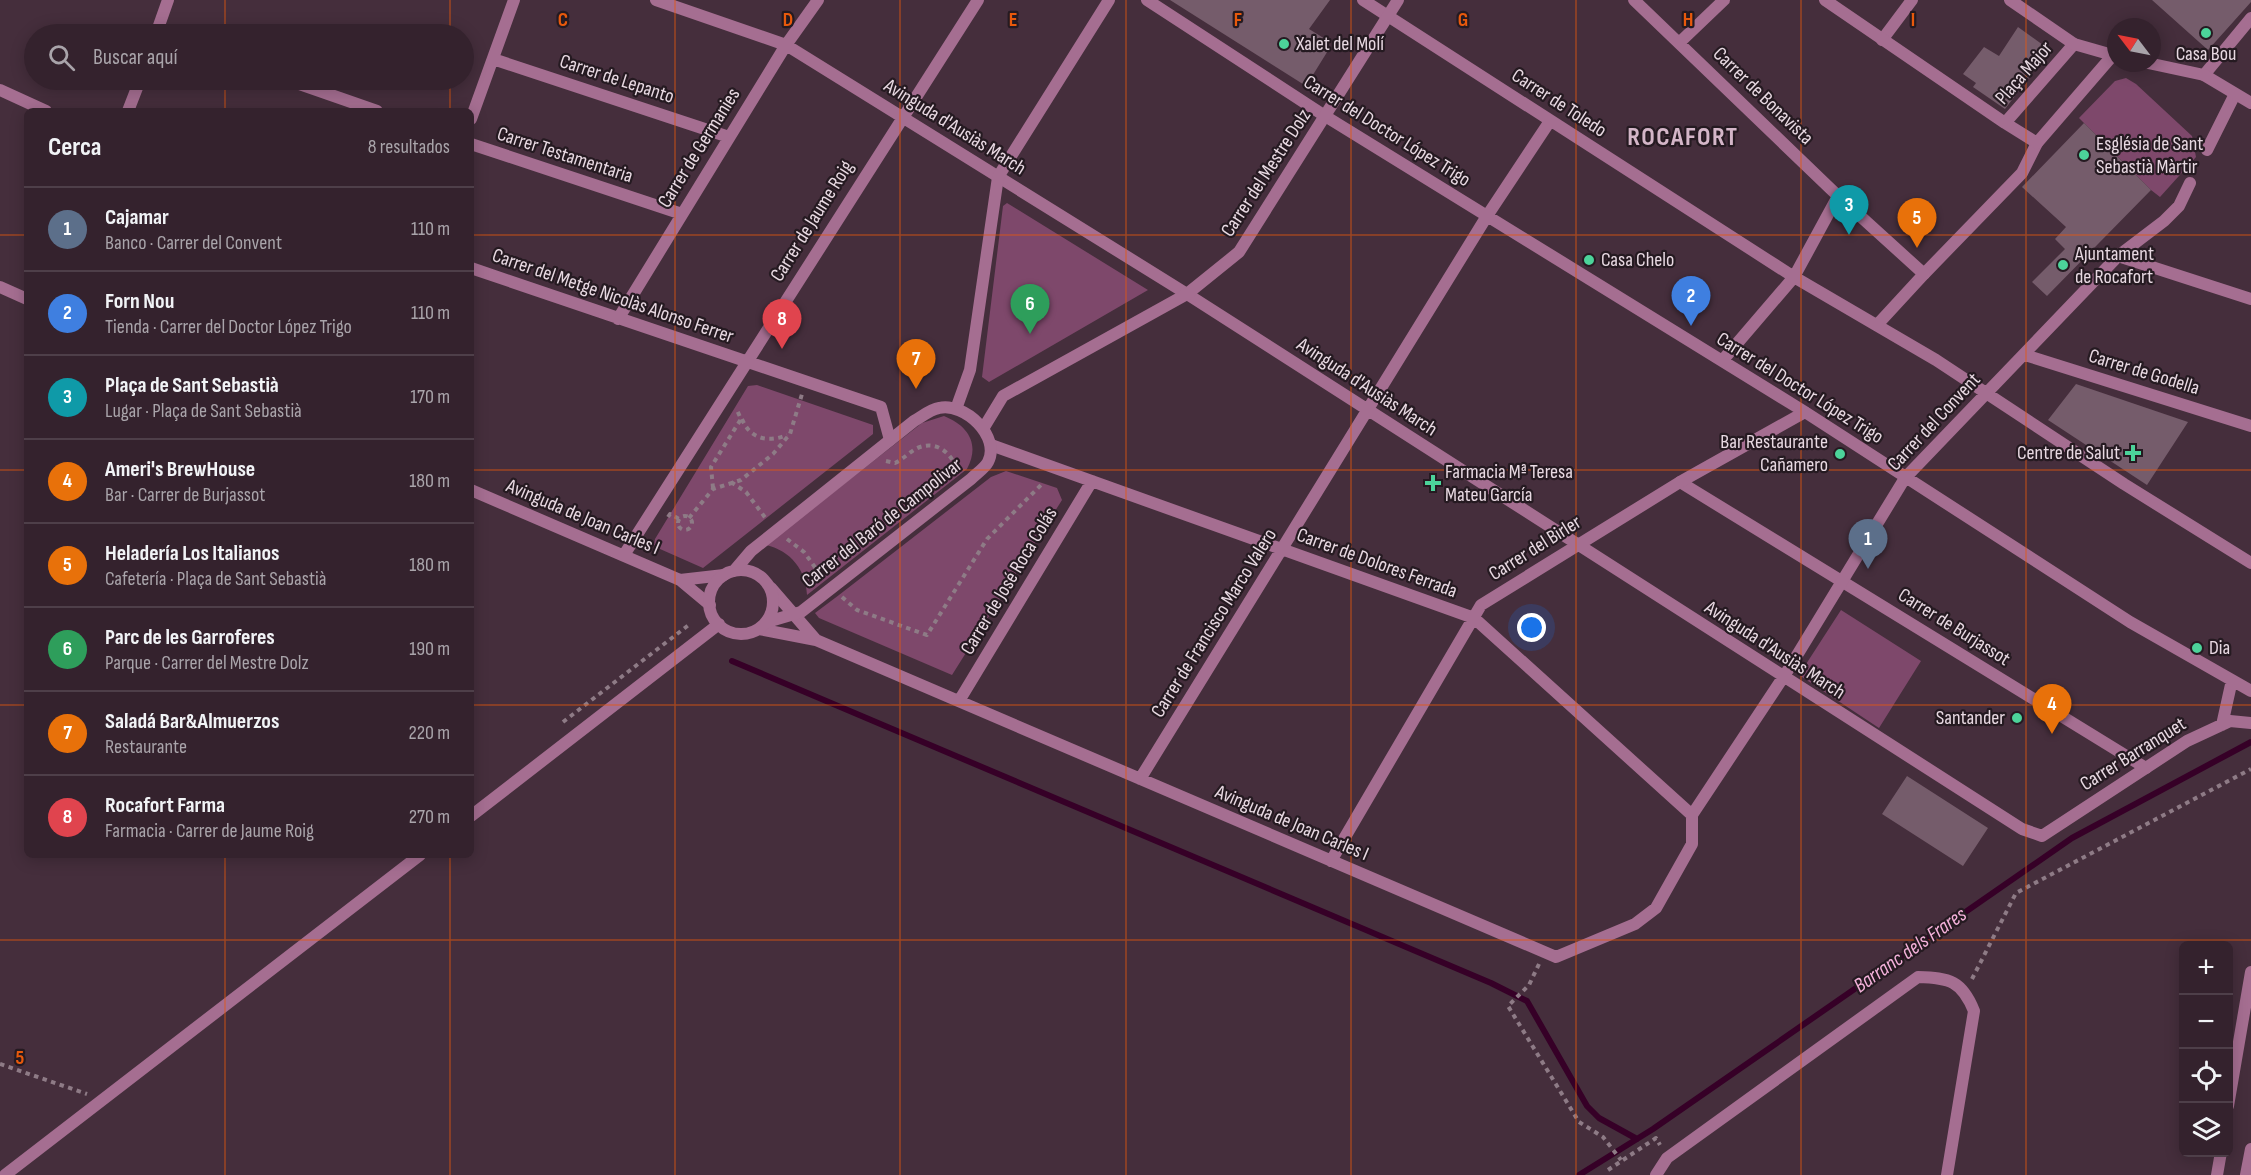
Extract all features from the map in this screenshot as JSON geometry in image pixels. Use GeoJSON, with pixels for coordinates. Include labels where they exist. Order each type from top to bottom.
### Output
{"type":"FeatureCollection","features":[{"type":"Feature","properties":{"kind":"street"},"geometry":{"type":"LineString","coordinates":[[161,24],[168,0]]}},
{"type":"Feature","properties":{"kind":"street"},"geometry":{"type":"LineString","coordinates":[[474,111],[513,0]]}},
{"type":"Feature","properties":{"kind":"street","name":"Avinguda d'Ausiàs March"},"geometry":{"type":"LineString","coordinates":[[656,0],[786,45],[1187,294],[2022,829],[2042,836]]}},
{"type":"Feature","properties":{"kind":"street","name":"Carrer de Germanies"},"geometry":{"type":"LineString","coordinates":[[618,319],[786,45],[818,0]]}},
{"type":"Feature","properties":{"kind":"street","name":"Carrer de Jaume Roig"},"geometry":{"type":"LineString","coordinates":[[624,555],[901,117],[978,0]]}},
{"type":"Feature","properties":{"kind":"street"},"geometry":{"type":"LineString","coordinates":[[956,409],[970,370],[998,177],[1109,0]]}},
{"type":"Feature","properties":{"kind":"street","name":"Carrer del Doctor López Trigo"},"geometry":{"type":"LineString","coordinates":[[1147,0],[1325,116],[1804,412],[2130,622],[2251,691]]}},
{"type":"Feature","properties":{"kind":"street","name":"Carrer de Toledo"},"geometry":{"type":"LineString","coordinates":[[1363,0],[1794,277],[1987,392],[2124,484],[2251,563]]}},
{"type":"Feature","properties":{"kind":"street","name":"Carrer del Mestre Dolz"},"geometry":{"type":"LineString","coordinates":[[983,429],[1003,396],[1187,294],[1239,252],[1398,0]]}},
{"type":"Feature","properties":{"kind":"street","name":"Carrer de Bonavista"},"geometry":{"type":"LineString","coordinates":[[1634,0],[1838,196],[1924,274]]}},
{"type":"Feature","properties":{"kind":"street"},"geometry":{"type":"LineString","coordinates":[[1679,43],[1724,0]]}},
{"type":"Feature","properties":{"kind":"street"},"geometry":{"type":"LineString","coordinates":[[1825,0],[2005,123]]}},
{"type":"Feature","properties":{"kind":"street"},"geometry":{"type":"LineString","coordinates":[[1882,40],[1912,0]]}},
{"type":"Feature","properties":{"kind":"street"},"geometry":{"type":"LineString","coordinates":[[2010,0],[2074,44]]}},
{"type":"Feature","properties":{"kind":"street"},"geometry":{"type":"LineString","coordinates":[[2204,75],[2251,18]]}},
{"type":"Feature","properties":{"kind":"street","name":"Plaça Major"},"geometry":{"type":"LineString","coordinates":[[2107,53],[2074,44],[2005,123],[2037,142],[2107,64]]}},
{"type":"Feature","properties":{"kind":"street","name":"Carrer de Lepanto"},"geometry":{"type":"LineString","coordinates":[[493,58],[729,137]]}},
{"type":"Feature","properties":{"kind":"street"},"geometry":{"type":"LineString","coordinates":[[2161,66],[2204,75],[2251,103]]}},
{"type":"Feature","properties":{"kind":"street"},"geometry":{"type":"LineString","coordinates":[[0,90],[39,108]]}},
{"type":"Feature","properties":{"kind":"street"},"geometry":{"type":"LineString","coordinates":[[129,108],[136,90]]}},
{"type":"Feature","properties":{"kind":"street"},"geometry":{"type":"LineString","coordinates":[[317,90],[368,108]]}},
{"type":"Feature","properties":{"kind":"street"},"geometry":{"type":"LineString","coordinates":[[2207,150],[2235,94]]}},
{"type":"Feature","properties":{"kind":"street","name":"Carrer de Francisco Marco Valero"},"geometry":{"type":"LineString","coordinates":[[1140,779],[1487,216],[1550,121]]}},
{"type":"Feature","properties":{"kind":"street"},"geometry":{"type":"LineString","coordinates":[[1877,325],[2022,173],[2037,142]]}},
{"type":"Feature","properties":{"kind":"street","name":"Carrer Testamentaria"},"geometry":{"type":"LineString","coordinates":[[474,145],[682,214]]}},
{"type":"Feature","properties":{"kind":"street","name":"Carrer del Convent"},"geometry":{"type":"LineString","coordinates":[[1692,815],[1783,678],[1905,478],[2118,256],[2164,221],[2179,206],[2190,183]]}},
{"type":"Feature","properties":{"kind":"street"},"geometry":{"type":"LineString","coordinates":[[1722,361],[1794,277],[1838,196]]}},
{"type":"Feature","properties":{"kind":"street"},"geometry":{"type":"LineString","coordinates":[[2118,256],[2251,299]]}},
{"type":"Feature","properties":{"kind":"street","name":"Carrer del Metge Nicolàs Alonso Ferrer"},"geometry":{"type":"LineString","coordinates":[[474,269],[881,407],[890,440]]}},
{"type":"Feature","properties":{"kind":"street"},"geometry":{"type":"LineString","coordinates":[[0,288],[24,298]]}},
{"type":"Feature","properties":{"kind":"street","name":"Carrer de Godella"},"geometry":{"type":"LineString","coordinates":[[2025,355],[2251,426]]}},
{"type":"Feature","properties":{"kind":"street"},"geometry":{"type":"LineString","coordinates":[[680,580],[729,573],[748,571],[759,575],[771,588],[773,599],[763,625],[735,634],[719,624],[714,619],[710,605],[711,592],[729,573],[751,551],[914,421],[940,407],[956,409],[983,429],[991,445]]}},
{"type":"Feature","properties":{"kind":"street","name":"Carrer del Birler"},"geometry":{"type":"LineString","coordinates":[[1331,861],[1481,605],[1680,482],[1804,412]]}},
{"type":"Feature","properties":{"kind":"street","name":"Carrer de Dolores Ferrada"},"geometry":{"type":"LineString","coordinates":[[991,445],[1474,618],[1692,815]]}},
{"type":"Feature","properties":{"kind":"street","name":"Carrer del Baró de Campolivar"},"geometry":{"type":"LineString","coordinates":[[763,625],[794,614],[971,479],[988,462],[991,445]]}},
{"type":"Feature","properties":{"kind":"street","name":"Carrer de José Roca Colás"},"geometry":{"type":"LineString","coordinates":[[958,701],[1092,481]]}},
{"type":"Feature","properties":{"kind":"street","name":"Carrer de Burjassot"},"geometry":{"type":"LineString","coordinates":[[1680,482],[2146,768]]}},
{"type":"Feature","properties":{"kind":"street","name":"Avinguda de Joan Carles I"},"geometry":{"type":"LineString","coordinates":[[474,491],[680,580],[710,605]]}},
{"type":"Feature","properties":{"kind":"street","name":"Avinguda de Joan Carles I"},"geometry":{"type":"LineString","coordinates":[[771,588],[816,640]]}},
{"type":"Feature","properties":{"kind":"street"},"geometry":{"type":"LineString","coordinates":[[474,814],[719,624]]}},
{"type":"Feature","properties":{"kind":"street","name":"Avinguda de Joan Carles I"},"geometry":{"type":"LineString","coordinates":[[763,625],[816,640],[1556,957],[1635,924],[1656,908],[1692,844],[1692,815]]}},
{"type":"Feature","properties":{"kind":"street"},"geometry":{"type":"LineString","coordinates":[[2222,724],[2232,680]]}},
{"type":"Feature","properties":{"kind":"street","name":"Carrer Barranquet"},"geometry":{"type":"LineString","coordinates":[[2042,836],[2187,741],[2230,721],[2251,723]]}},
{"type":"Feature","properties":{"kind":"street"},"geometry":{"type":"LineString","coordinates":[[5,1175],[416,858]]}},
{"type":"Feature","properties":{"kind":"street"},"geometry":{"type":"LineString","coordinates":[[2229,1103],[2251,972]]}},
{"type":"Feature","properties":{"kind":"street"},"geometry":{"type":"LineString","coordinates":[[1656,1175],[1667,1158],[1918,977],[1944,978],[1966,990],[1974,1011],[1947,1175]]}},
{"type":"Feature","properties":{"kind":"street"},"geometry":{"type":"LineString","coordinates":[[2246,1175],[2251,1149]]}},
{"type":"Feature","properties":{"kind":"street"},"geometry":{"type":"LineString","coordinates":[[2217,1175],[2220,1157]]}},
{"type":"Feature","properties":{"kind":"path"},"geometry":{"type":"LineString","coordinates":[[689,518],[713,489],[741,480],[760,465],[790,434],[806,382]]}},
{"type":"Feature","properties":{"kind":"path"},"geometry":{"type":"LineString","coordinates":[[724,398],[735,407],[748,431],[760,438],[776,440],[790,434]]}},
{"type":"Feature","properties":{"kind":"path"},"geometry":{"type":"LineString","coordinates":[[713,489],[714,472],[711,467],[741,419]]}},
{"type":"Feature","properties":{"kind":"path"},"geometry":{"type":"LineString","coordinates":[[931,447],[951,455],[960,475]]}},
{"type":"Feature","properties":{"kind":"path"},"geometry":{"type":"LineString","coordinates":[[730,482],[753,499],[776,531]]}},
{"type":"Feature","properties":{"kind":"path"},"geometry":{"type":"LineString","coordinates":[[839,595],[857,610],[927,635],[987,539],[1043,483]]}},
{"type":"Feature","properties":{"kind":"path"},"geometry":{"type":"LineString","coordinates":[[804,552],[825,581]]}},
{"type":"Feature","properties":{"kind":"path"},"geometry":{"type":"LineString","coordinates":[[1966,990],[2016,893],[2251,769]]}},
{"type":"Feature","properties":{"kind":"path"},"geometry":{"type":"LineString","coordinates":[[1545,953],[1528,985],[1508,1006],[1579,1122],[1594,1130],[1613,1147],[1621,1160]]}},
{"type":"Feature","properties":{"kind":"path"},"geometry":{"type":"LineString","coordinates":[[0,1064],[85,1092]]}},
{"type":"Feature","properties":{"kind":"path"},"geometry":{"type":"LineString","coordinates":[[1608,1170],[1656,1138]]}},
{"type":"Feature","properties":{"kind":"shaded area"},"geometry":{"type":"Polygon","coordinates":[[[2126,78],[2136,84],[2192,136],[2196,157],[2160,197],[2079,118],[2115,81],[2126,78]]]}},
{"type":"Feature","properties":{"kind":"shaded area"},"geometry":{"type":"Polygon","coordinates":[[[1007,203],[1148,290],[989,382],[982,377],[1003,206],[1007,203]]]}},
{"type":"Feature","properties":{"kind":"shaded area"},"geometry":{"type":"Polygon","coordinates":[[[757,385],[873,425],[873,434],[703,568],[660,549],[654,545],[655,539],[748,386],[757,385]]]}},
{"type":"Feature","properties":{"kind":"shaded area"},"geometry":{"type":"Polygon","coordinates":[[[944,416],[960,425],[970,437],[972,452],[967,469],[807,595],[804,577],[796,563],[783,552],[766,545],[922,423],[944,416]]]}},
{"type":"Feature","properties":{"kind":"shaded area"},"geometry":{"type":"Polygon","coordinates":[[[1006,471],[1057,488],[1062,500],[952,675],[819,618],[815,613],[991,477],[1006,471]]]}},
{"type":"Feature","properties":{"kind":"shaded area"},"geometry":{"type":"Polygon","coordinates":[[[1841,610],[1921,661],[1879,728],[1799,675],[1841,610]]]}},
{"type":"Feature","properties":{"kind":"building","name":"Xalet del Molí"},"geometry":{"type":"Polygon","coordinates":[[[1170,0],[1330,0],[1309,29],[1330,42],[1326,47],[1329,49],[1306,86],[1170,0]]]}},
{"type":"Feature","properties":{"kind":"building","name":"Casa Bou"},"geometry":{"type":"Polygon","coordinates":[[[2152,0],[2251,0],[2251,2],[2208,50],[2152,0]]]}},
{"type":"Feature","properties":{"kind":"building"},"geometry":{"type":"Polygon","coordinates":[[[2018,27],[2050,50],[2005,109],[1973,87],[1976,83],[1963,74],[1984,47],[1999,56],[2018,27]]]}},
{"type":"Feature","properties":{"kind":"building","name":"Església de Sant Sebastià Màrtir"},"geometry":{"type":"Polygon","coordinates":[[[2084,123],[2151,190],[2047,296],[2032,282],[2065,249],[2055,239],[2066,227],[2022,187],[2084,123]]]}},
{"type":"Feature","properties":{"kind":"building","name":"Centre de Salut"},"geometry":{"type":"Polygon","coordinates":[[[2076,384],[2188,422],[2147,485],[2048,420],[2076,384]]]}},
{"type":"Feature","properties":{"kind":"building"},"geometry":{"type":"Polygon","coordinates":[[[1907,776],[1988,828],[1963,866],[1882,814],[1907,776]]]}},
{"type":"Feature","properties":{"kind":"waterway"},"geometry":{"type":"LineString","coordinates":[[732,661],[1491,983],[1527,1001],[1587,1106],[1599,1118],[1637,1139]]}},
{"type":"Feature","properties":{"kind":"waterway","name":"Barranc dels Frares"},"geometry":{"type":"LineString","coordinates":[[1579,1175],[1653,1129],[2072,838],[2251,742]]}},
{"type":"Feature","properties":{"kind":"place","name":"Casa Bou"},"geometry":{"type":"Point","coordinates":[2206,33]}},
{"type":"Feature","properties":{"kind":"place","name":"Xalet del Molí"},"geometry":{"type":"Point","coordinates":[1284,44]}},
{"type":"Feature","properties":{"kind":"place","name":"Església de Sant Sebastià Màrtir"},"geometry":{"type":"Point","coordinates":[2084,155]}},
{"type":"Feature","properties":{"kind":"place","name":"Plaça de Sant Sebastià"},"geometry":{"type":"Point","coordinates":[1849,235]}},
{"type":"Feature","properties":{"kind":"place","name":"Heladería Los Italianos"},"geometry":{"type":"Point","coordinates":[1917,248]}},
{"type":"Feature","properties":{"kind":"place","name":"Casa Chelo"},"geometry":{"type":"Point","coordinates":[1589,260]}},
{"type":"Feature","properties":{"kind":"place","name":"Ajuntament de Rocafort"},"geometry":{"type":"Point","coordinates":[2063,265]}},
{"type":"Feature","properties":{"kind":"place","name":"Forn Nou"},"geometry":{"type":"Point","coordinates":[1691,326]}},
{"type":"Feature","properties":{"kind":"place","name":"Parc de les Garroferes"},"geometry":{"type":"Point","coordinates":[1030,334]}},
{"type":"Feature","properties":{"kind":"place","name":"Rocafort Farma"},"geometry":{"type":"Point","coordinates":[782,349]}},
{"type":"Feature","properties":{"kind":"place","name":"Saladá Bar&Almuerzos"},"geometry":{"type":"Point","coordinates":[916,389]}},
{"type":"Feature","properties":{"kind":"place","name":"Centre de Salut"},"geometry":{"type":"Point","coordinates":[2133,453]}},
{"type":"Feature","properties":{"kind":"place","name":"Bar Restaurante Cañamero"},"geometry":{"type":"Point","coordinates":[1840,454]}},
{"type":"Feature","properties":{"kind":"place","name":"Farmacia Mª Teresa Mateu García"},"geometry":{"type":"Point","coordinates":[1433,483]}},
{"type":"Feature","properties":{"kind":"place","name":"Cajamar"},"geometry":{"type":"Point","coordinates":[1868,569]}},
{"type":"Feature","properties":{"kind":"place","name":"Dia"},"geometry":{"type":"Point","coordinates":[2197,648]}},
{"type":"Feature","properties":{"kind":"place","name":"Santander"},"geometry":{"type":"Point","coordinates":[2017,718]}},
{"type":"Feature","properties":{"kind":"place","name":"Ameri's BrewHouse"},"geometry":{"type":"Point","coordinates":[2052,734]}},
{"type":"Feature","properties":{"kind":"district","name":"ROCAFORT"},"geometry":{"type":"Point","coordinates":[1683,137]}}]}
